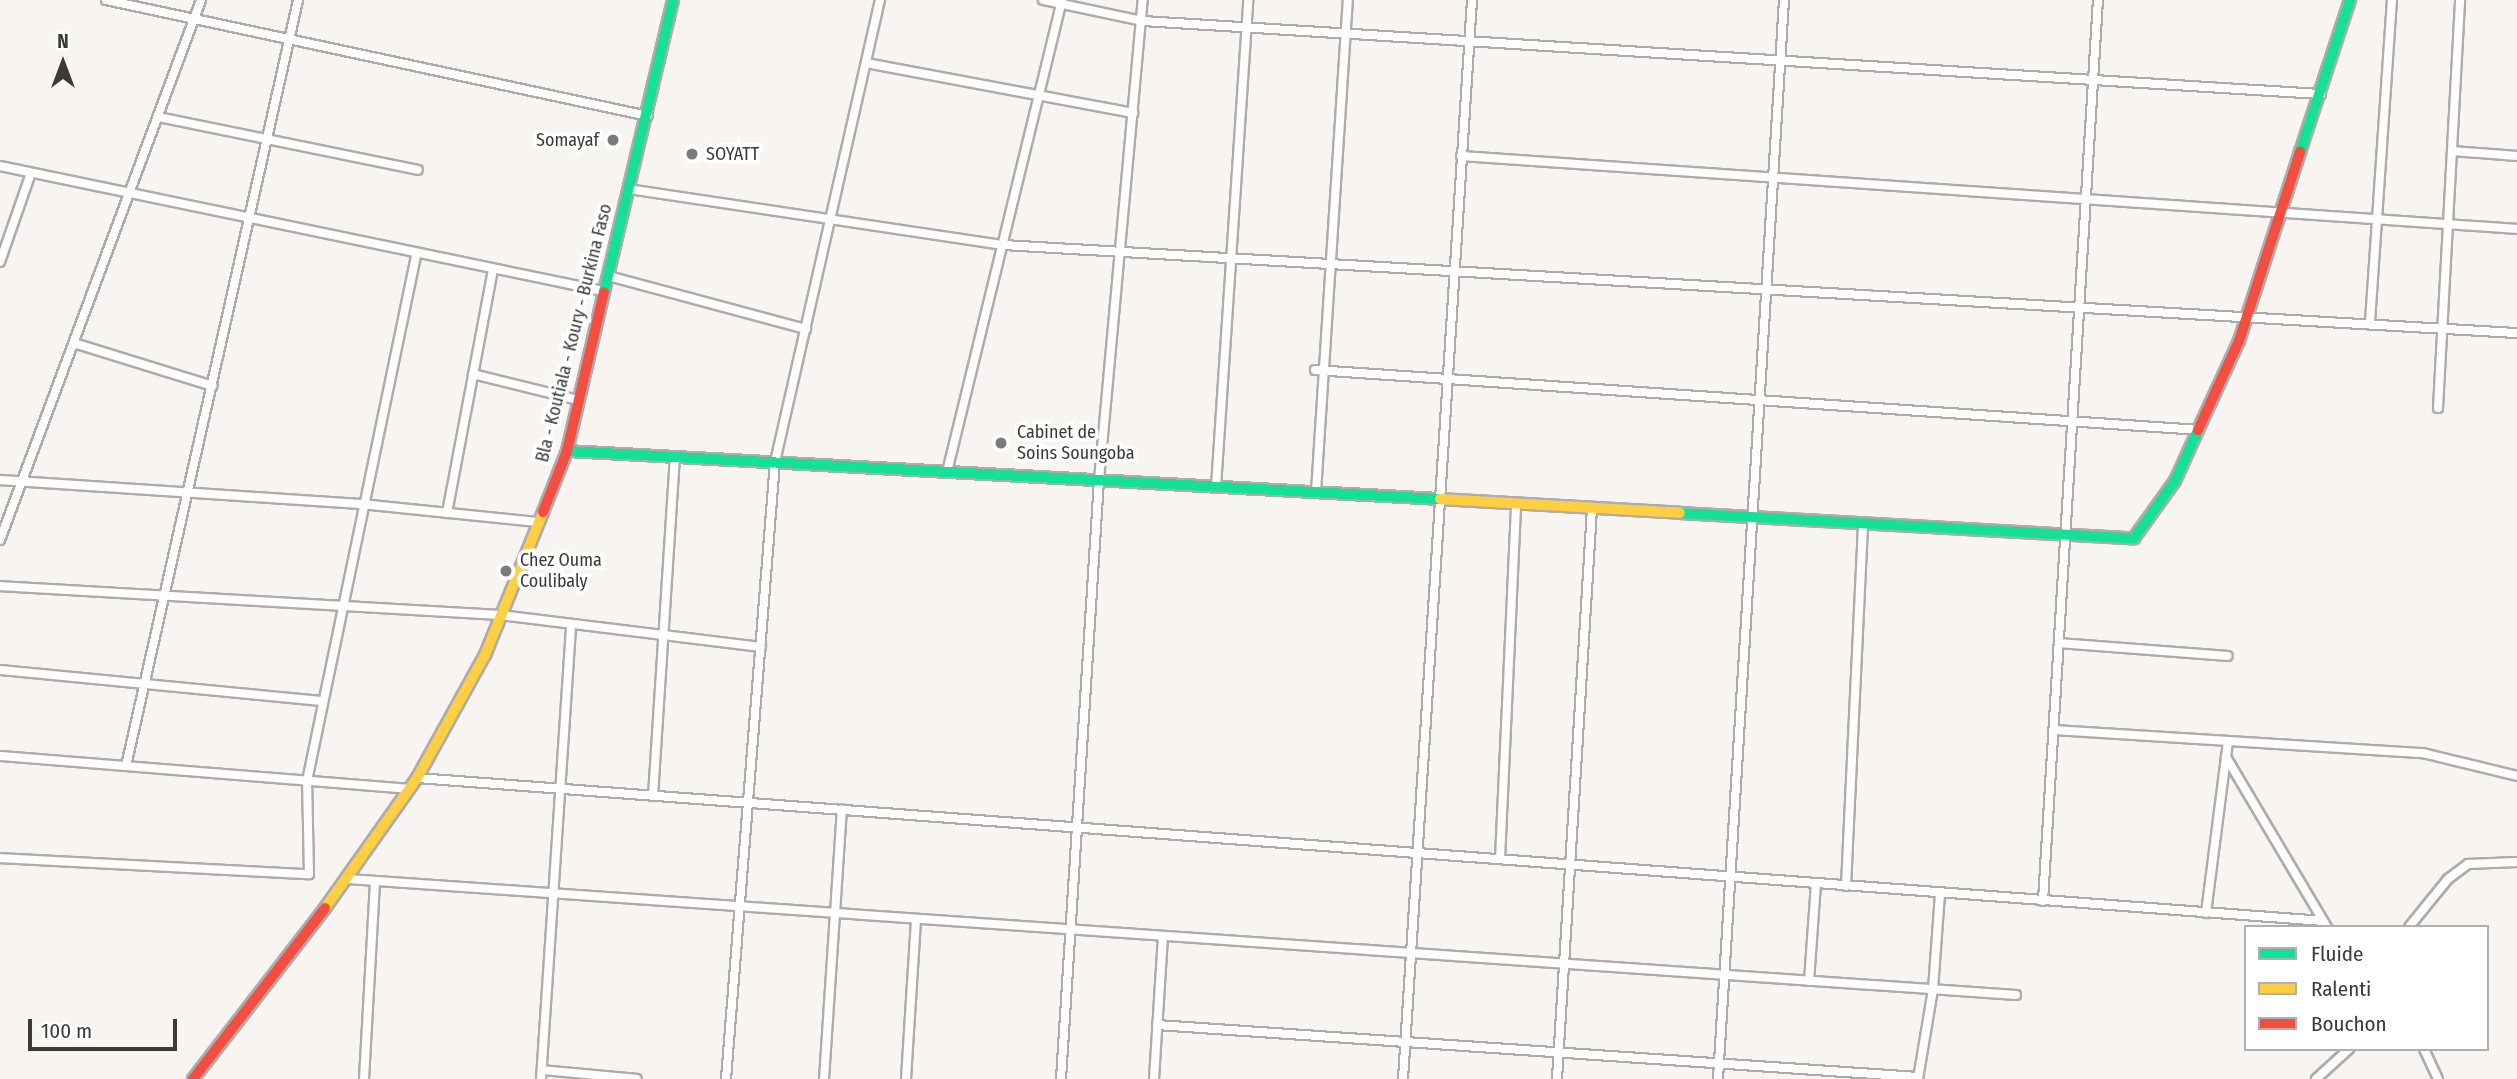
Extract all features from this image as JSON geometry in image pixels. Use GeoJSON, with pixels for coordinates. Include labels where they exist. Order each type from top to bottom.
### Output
{"type":"FeatureCollection","features":[{"type":"Feature","properties":{"kind":"street"},"geometry":{"type":"LineString","coordinates":[[106,0],[193,21],[648,116]]}},
{"type":"Feature","properties":{"kind":"street"},"geometry":{"type":"LineString","coordinates":[[0,540],[201,0]]}},
{"type":"Feature","properties":{"kind":"street"},"geometry":{"type":"LineString","coordinates":[[126,766],[167,596],[298,0]]}},
{"type":"Feature","properties":{"kind":"street","name":"Bla - Koutiala - Koury - Burkina Faso"},"geometry":{"type":"LineString","coordinates":[[192,1079],[348,879],[417,778],[485,655],[567,451],[603,291],[648,116],[673,0]]}},
{"type":"Feature","properties":{"kind":"street"},"geometry":{"type":"LineString","coordinates":[[726,1079],[775,463],[880,0]]}},
{"type":"Feature","properties":{"kind":"street"},"geometry":{"type":"LineString","coordinates":[[1043,0],[1143,21],[2321,94]]}},
{"type":"Feature","properties":{"kind":"street"},"geometry":{"type":"LineString","coordinates":[[1061,1079],[1073,827],[1118,251],[1143,0]]}},
{"type":"Feature","properties":{"kind":"street"},"geometry":{"type":"LineString","coordinates":[[1216,487],[1248,0]]}},
{"type":"Feature","properties":{"kind":"street"},"geometry":{"type":"LineString","coordinates":[[1316,492],[1319,370],[1331,262],[1348,0]]}},
{"type":"Feature","properties":{"kind":"street"},"geometry":{"type":"LineString","coordinates":[[1403,1079],[1472,0]]}},
{"type":"Feature","properties":{"kind":"street"},"geometry":{"type":"LineString","coordinates":[[1718,1079],[1749,517],[1784,0]]}},
{"type":"Feature","properties":{"kind":"street"},"geometry":{"type":"LineString","coordinates":[[2043,901],[2088,199],[2098,0]]}},
{"type":"Feature","properties":{"kind":"street"},"geometry":{"type":"LineString","coordinates":[[567,451],[2134,538],[2175,481],[2248,314],[2350,0]]}},
{"type":"Feature","properties":{"kind":"street"},"geometry":{"type":"LineString","coordinates":[[2370,322],[2392,0]]}},
{"type":"Feature","properties":{"kind":"street"},"geometry":{"type":"LineString","coordinates":[[2438,408],[2460,0]]}},
{"type":"Feature","properties":{"kind":"street"},"geometry":{"type":"LineString","coordinates":[[947,472],[1062,2]]}},
{"type":"Feature","properties":{"kind":"street"},"geometry":{"type":"LineString","coordinates":[[866,63],[1133,113]]}},
{"type":"Feature","properties":{"kind":"street"},"geometry":{"type":"LineString","coordinates":[[158,117],[418,170]]}},
{"type":"Feature","properties":{"kind":"street"},"geometry":{"type":"LineString","coordinates":[[2452,151],[2517,156]]}},
{"type":"Feature","properties":{"kind":"street"},"geometry":{"type":"LineString","coordinates":[[1461,156],[2517,229]]}},
{"type":"Feature","properties":{"kind":"street"},"geometry":{"type":"LineString","coordinates":[[0,166],[416,256],[603,291]]}},
{"type":"Feature","properties":{"kind":"street"},"geometry":{"type":"LineString","coordinates":[[0,262],[31,173]]}},
{"type":"Feature","properties":{"kind":"street"},"geometry":{"type":"LineString","coordinates":[[628,190],[1003,245],[2081,304],[2517,333]]}},
{"type":"Feature","properties":{"kind":"street"},"geometry":{"type":"LineString","coordinates":[[0,858],[309,874],[307,781],[360,504],[416,256]]}},
{"type":"Feature","properties":{"kind":"street"},"geometry":{"type":"LineString","coordinates":[[447,513],[493,270]]}},
{"type":"Feature","properties":{"kind":"street"},"geometry":{"type":"LineString","coordinates":[[608,276],[806,329]]}},
{"type":"Feature","properties":{"kind":"street"},"geometry":{"type":"LineString","coordinates":[[74,343],[213,386]]}},
{"type":"Feature","properties":{"kind":"street"},"geometry":{"type":"LineString","coordinates":[[1319,370],[2199,430]]}},
{"type":"Feature","properties":{"kind":"street"},"geometry":{"type":"LineString","coordinates":[[473,374],[578,400]]}},
{"type":"Feature","properties":{"kind":"street"},"geometry":{"type":"LineString","coordinates":[[653,796],[675,457]]}},
{"type":"Feature","properties":{"kind":"street"},"geometry":{"type":"LineString","coordinates":[[0,480],[360,504],[538,522]]}},
{"type":"Feature","properties":{"kind":"street"},"geometry":{"type":"LineString","coordinates":[[1500,859],[1516,504]]}},
{"type":"Feature","properties":{"kind":"street"},"geometry":{"type":"LineString","coordinates":[[1557,1079],[1592,508]]}},
{"type":"Feature","properties":{"kind":"street"},"geometry":{"type":"LineString","coordinates":[[1846,886],[1863,523]]}},
{"type":"Feature","properties":{"kind":"street"},"geometry":{"type":"LineString","coordinates":[[0,586],[500,615],[761,647]]}},
{"type":"Feature","properties":{"kind":"street"},"geometry":{"type":"LineString","coordinates":[[571,624],[542,1074],[637,1079]]}},
{"type":"Feature","properties":{"kind":"street"},"geometry":{"type":"LineString","coordinates":[[2059,643],[2227,656]]}},
{"type":"Feature","properties":{"kind":"street"},"geometry":{"type":"LineString","coordinates":[[0,670],[323,701]]}},
{"type":"Feature","properties":{"kind":"street"},"geometry":{"type":"LineString","coordinates":[[2054,730],[2423,753],[2517,776]]}},
{"type":"Feature","properties":{"kind":"street"},"geometry":{"type":"LineString","coordinates":[[2206,913],[2228,741]]}},
{"type":"Feature","properties":{"kind":"street"},"geometry":{"type":"LineString","coordinates":[[0,756],[410,789]]}},
{"type":"Feature","properties":{"kind":"street"},"geometry":{"type":"LineString","coordinates":[[2226,757],[2325,924]]}},
{"type":"Feature","properties":{"kind":"street"},"geometry":{"type":"LineString","coordinates":[[417,778],[2325,924]]}},
{"type":"Feature","properties":{"kind":"street"},"geometry":{"type":"LineString","coordinates":[[824,1079],[842,810]]}},
{"type":"Feature","properties":{"kind":"street"},"geometry":{"type":"LineString","coordinates":[[2411,925],[2448,879],[2468,864],[2517,862]]}},
{"type":"Feature","properties":{"kind":"street"},"geometry":{"type":"LineString","coordinates":[[348,879],[553,896],[2016,995]]}},
{"type":"Feature","properties":{"kind":"street"},"geometry":{"type":"LineString","coordinates":[[364,1079],[375,882]]}},
{"type":"Feature","properties":{"kind":"street"},"geometry":{"type":"LineString","coordinates":[[1809,981],[1816,883]]}},
{"type":"Feature","properties":{"kind":"street"},"geometry":{"type":"LineString","coordinates":[[1157,1025],[1917,1078],[1933,989],[1940,893]]}},
{"type":"Feature","properties":{"kind":"street"},"geometry":{"type":"LineString","coordinates":[[906,1079],[916,921]]}},
{"type":"Feature","properties":{"kind":"street"},"geometry":{"type":"LineString","coordinates":[[1154,1079],[1163,937]]}},
{"type":"Feature","properties":{"kind":"street"},"geometry":{"type":"LineString","coordinates":[[2316,1079],[2347,1051]]}},
{"type":"Feature","properties":{"kind":"street"},"geometry":{"type":"LineString","coordinates":[[2425,1051],[2438,1079]]}},
{"type":"Feature","properties":{"kind":"traffic: fast"},"geometry":{"type":"LineString","coordinates":[[604,292],[673,0]]}},
{"type":"Feature","properties":{"kind":"traffic: fast"},"geometry":{"type":"LineString","coordinates":[[2300,152],[2350,0]]}},
{"type":"Feature","properties":{"kind":"traffic: fast"},"geometry":{"type":"LineString","coordinates":[[1680,513],[2134,538],[2175,481],[2198,430]]}},
{"type":"Feature","properties":{"kind":"traffic: fast"},"geometry":{"type":"LineString","coordinates":[[567,451],[1440,499]]}},
{"type":"Feature","properties":{"kind":"traffic: slow"},"geometry":{"type":"LineString","coordinates":[[1440,499],[1680,513]]}},
{"type":"Feature","properties":{"kind":"traffic: slow"},"geometry":{"type":"LineString","coordinates":[[325,908],[417,778],[485,655],[543,512]]}},
{"type":"Feature","properties":{"kind":"traffic: jam"},"geometry":{"type":"LineString","coordinates":[[2198,430],[2239,341],[2300,152]]}},
{"type":"Feature","properties":{"kind":"traffic: jam"},"geometry":{"type":"LineString","coordinates":[[543,512],[567,451],[604,292]]}},
{"type":"Feature","properties":{"kind":"traffic: jam"},"geometry":{"type":"LineString","coordinates":[[193,1079],[325,908]]}},
{"type":"Feature","properties":{"kind":"place","name":"Somayaf"},"geometry":{"type":"Point","coordinates":[613,140]}},
{"type":"Feature","properties":{"kind":"place","name":"SOYATT"},"geometry":{"type":"Point","coordinates":[692,154]}},
{"type":"Feature","properties":{"kind":"place","name":"Cabinet de Soins Soungoba"},"geometry":{"type":"Point","coordinates":[1001,443]}},
{"type":"Feature","properties":{"kind":"place","name":"Chez Ouma Coulibaly"},"geometry":{"type":"Point","coordinates":[506,571]}}]}
